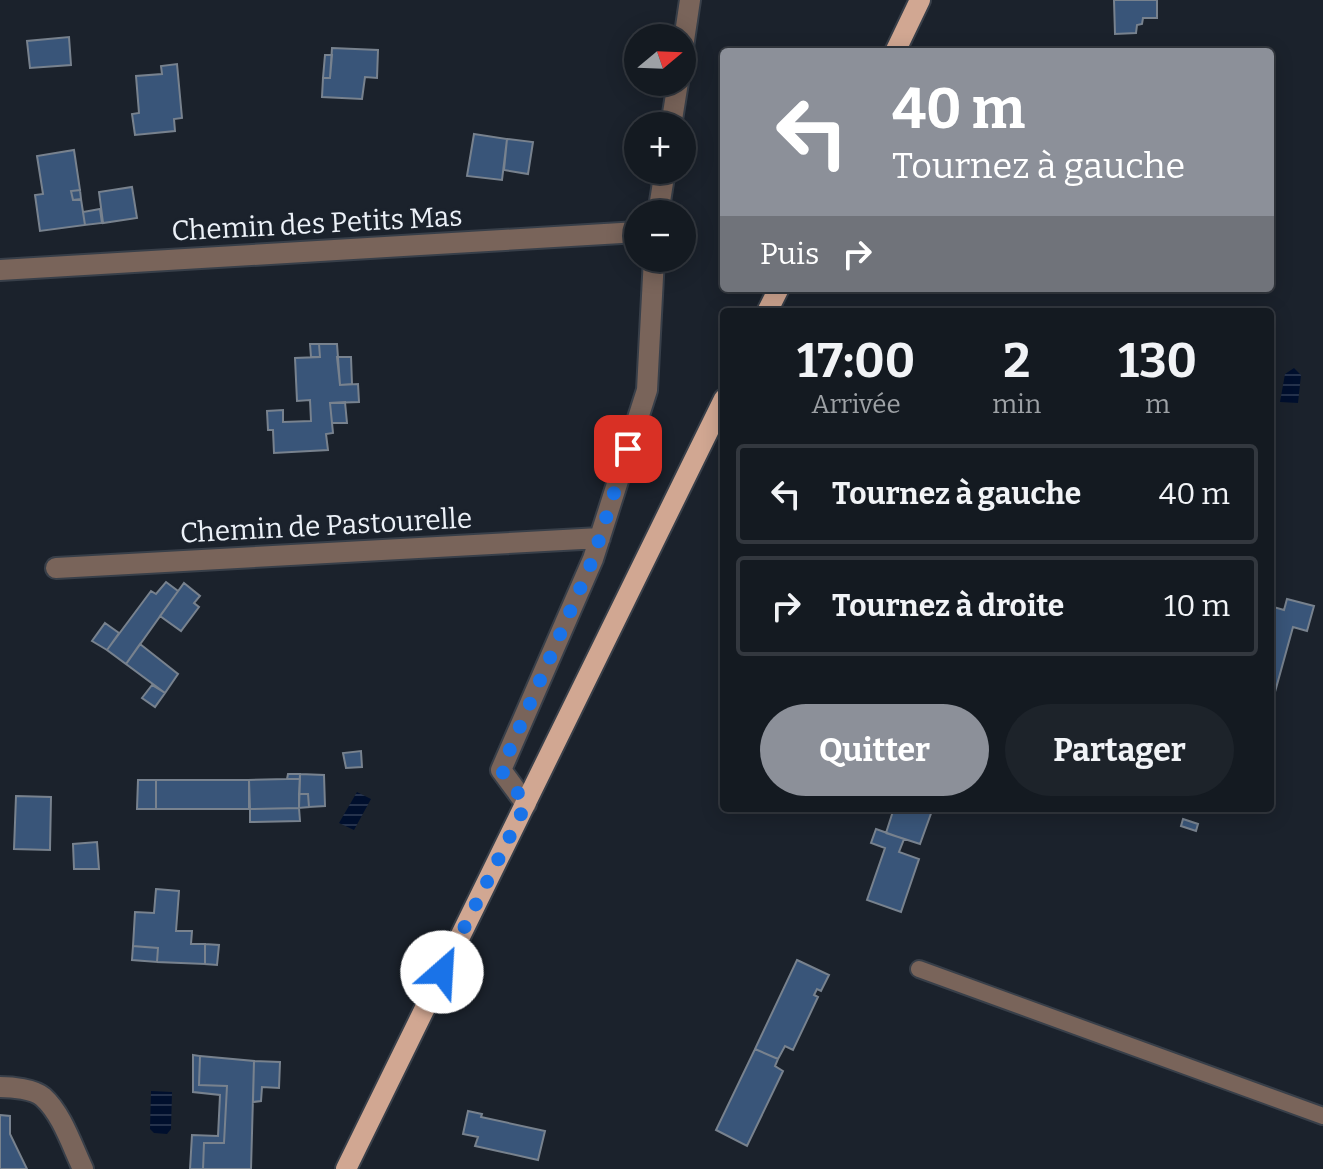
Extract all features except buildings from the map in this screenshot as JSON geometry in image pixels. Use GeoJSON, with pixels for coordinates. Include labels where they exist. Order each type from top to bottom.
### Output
{"type":"FeatureCollection","features":[{"type":"Feature","properties":{"kind":"main road"},"geometry":{"type":"LineString","coordinates":[[897,48],[920,0]]}},
{"type":"Feature","properties":{"kind":"main road"},"geometry":{"type":"LineString","coordinates":[[346,1169],[720,407]]}},
{"type":"Feature","properties":{"kind":"street"},"geometry":{"type":"LineString","coordinates":[[686,24],[690,0]]}},
{"type":"Feature","properties":{"kind":"street","name":"Chemin des Petits Mas"},"geometry":{"type":"LineString","coordinates":[[0,270],[624,233]]}},
{"type":"Feature","properties":{"kind":"street"},"geometry":{"type":"LineString","coordinates":[[526,804],[501,770],[593,559],[647,390],[653,272]]}},
{"type":"Feature","properties":{"kind":"street","name":"Chemin de Pastourelle"},"geometry":{"type":"LineString","coordinates":[[56,568],[600,538]]}},
{"type":"Feature","properties":{"kind":"street"},"geometry":{"type":"LineString","coordinates":[[0,1087],[41,1095],[57,1116],[83,1169]]}},
{"type":"Feature","properties":{"kind":"lane"},"geometry":{"type":"LineString","coordinates":[[919,969],[1323,1116]]}},
{"type":"Feature","properties":{"kind":"water"},"geometry":{"type":"Polygon","coordinates":[[[1294,368],[1301,375],[1298,403],[1280,402],[1285,374],[1294,368]]]}},
{"type":"Feature","properties":{"kind":"water"},"geometry":{"type":"Polygon","coordinates":[[[357,792],[371,799],[354,830],[339,823],[357,792]]]}},
{"type":"Feature","properties":{"kind":"water"},"geometry":{"type":"Polygon","coordinates":[[[151,1091],[172,1092],[171,1129],[167,1134],[154,1133],[150,1129],[151,1091]]]}},
{"type":"Feature","properties":{"kind":"route"},"geometry":{"type":"LineString","coordinates":[[442,972],[526,804],[501,770],[593,559],[628,449]]}}]}
